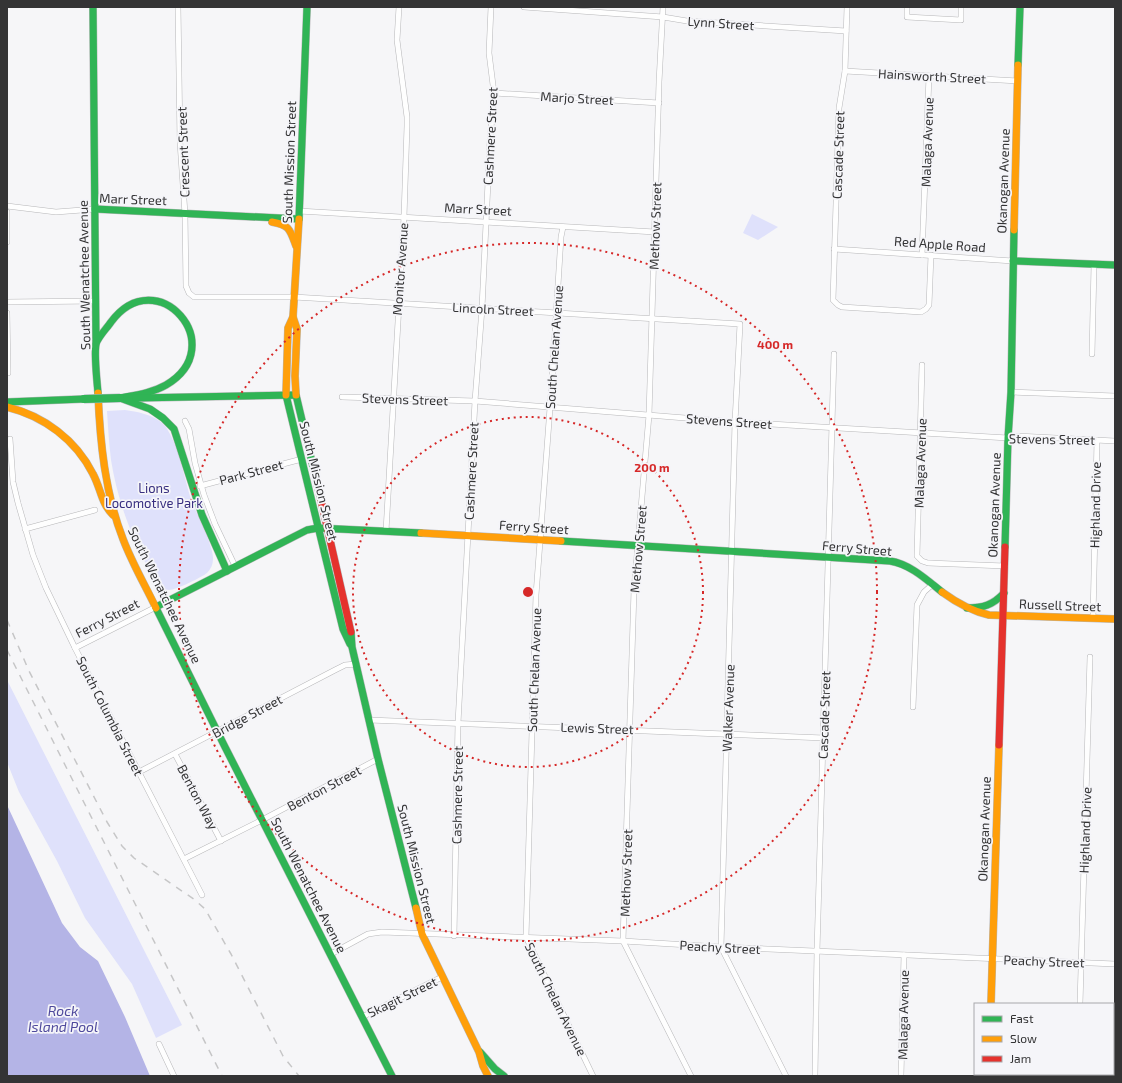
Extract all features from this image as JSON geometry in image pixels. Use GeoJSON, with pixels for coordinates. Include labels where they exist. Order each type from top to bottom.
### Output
{"type":"FeatureCollection","features":[{"type":"Feature","properties":{"kind":"main road","name":"South Wenatchee Avenue"},"geometry":{"type":"LineString","coordinates":[[93,7],[95,301],[98,412],[101,447],[107,486],[116,519],[129,554],[217,732],[392,1076]]}},
{"type":"Feature","properties":{"kind":"main road","name":"South Mission Street"},"geometry":{"type":"LineString","coordinates":[[307,7],[299,215],[293,317],[297,329],[295,376],[296,395],[351,627],[352,647],[378,759],[422,934],[479,1052],[488,1076]]}},
{"type":"Feature","properties":{"kind":"main road","name":"Okanogan Avenue"},"geometry":{"type":"LineString","coordinates":[[991,1003],[1008,438],[1011,392],[1020,7]]}},
{"type":"Feature","properties":{"kind":"main road","name":"Marr Street"},"geometry":{"type":"LineString","coordinates":[[95,209],[258,218],[299,215]]}},
{"type":"Feature","properties":{"kind":"main road","name":"Marr Street"},"geometry":{"type":"LineString","coordinates":[[258,218],[262,221],[284,224],[290,231],[297,248]]}},
{"type":"Feature","properties":{"kind":"main road","name":"Red Apple Road"},"geometry":{"type":"LineString","coordinates":[[1013,261],[1115,265]]}},
{"type":"Feature","properties":{"kind":"main road"},"geometry":{"type":"LineString","coordinates":[[96,344],[121,309],[130,303],[140,301],[150,300],[167,305],[177,311],[185,320],[190,331],[192,343],[191,354],[184,371],[163,387],[120,398]]}},
{"type":"Feature","properties":{"kind":"main road","name":"South Mission Street"},"geometry":{"type":"LineString","coordinates":[[293,317],[288,328],[286,395],[343,629],[352,647]]}},
{"type":"Feature","properties":{"kind":"main road"},"geometry":{"type":"LineString","coordinates":[[7,402],[120,398],[296,395]]}},
{"type":"Feature","properties":{"kind":"main road"},"geometry":{"type":"LineString","coordinates":[[120,398],[155,412],[168,422],[174,429],[202,514],[227,571]]}},
{"type":"Feature","properties":{"kind":"main road"},"geometry":{"type":"LineString","coordinates":[[7,407],[15,408],[43,420],[64,436],[81,455],[93,473],[105,506],[116,519]]}},
{"type":"Feature","properties":{"kind":"main road","name":"Ferry Street"},"geometry":{"type":"LineString","coordinates":[[156,607],[307,530],[328,528],[878,560],[901,564],[933,584],[952,601],[963,608],[976,613],[1003,615]]}},
{"type":"Feature","properties":{"kind":"main road"},"geometry":{"type":"LineString","coordinates":[[963,608],[988,606],[996,602],[1004,593]]}},
{"type":"Feature","properties":{"kind":"main road","name":"Russell Street"},"geometry":{"type":"LineString","coordinates":[[1003,615],[1115,619]]}},
{"type":"Feature","properties":{"kind":"main road"},"geometry":{"type":"LineString","coordinates":[[479,1052],[504,1076]]}},
{"type":"Feature","properties":{"kind":"street","name":"Crescent Street"},"geometry":{"type":"LineString","coordinates":[[178,7],[180,142],[185,214],[186,286],[191,295]]}},
{"type":"Feature","properties":{"kind":"street","name":"Monitor Avenue"},"geometry":{"type":"LineString","coordinates":[[386,531],[404,217],[407,117],[397,40],[399,7]]}},
{"type":"Feature","properties":{"kind":"street","name":"Cashmere Street"},"geometry":{"type":"LineString","coordinates":[[454,936],[458,723],[475,401],[482,308],[490,140],[494,93],[489,53],[491,7]]}},
{"type":"Feature","properties":{"kind":"street","name":"Lynn Street"},"geometry":{"type":"LineString","coordinates":[[524,7],[663,17],[687,21],[846,31]]}},
{"type":"Feature","properties":{"kind":"street","name":"Methow Street"},"geometry":{"type":"LineString","coordinates":[[663,7],[649,415],[634,590],[623,941],[691,1076]]}},
{"type":"Feature","properties":{"kind":"street","name":"Cascade Street"},"geometry":{"type":"LineString","coordinates":[[847,7],[845,72],[839,108],[834,248],[833,297],[835,302],[842,307],[921,312],[929,305],[931,255]]}},
{"type":"Feature","properties":{"kind":"street"},"geometry":{"type":"LineString","coordinates":[[908,7],[907,17],[960,20],[961,7]]}},
{"type":"Feature","properties":{"kind":"street","name":"Hainsworth Street"},"geometry":{"type":"LineString","coordinates":[[845,72],[1018,81]]}},
{"type":"Feature","properties":{"kind":"street","name":"Malaga Avenue"},"geometry":{"type":"LineString","coordinates":[[922,255],[929,76]]}},
{"type":"Feature","properties":{"kind":"street","name":"Marjo Street"},"geometry":{"type":"LineString","coordinates":[[494,93],[659,103]]}},
{"type":"Feature","properties":{"kind":"street","name":"Marr Street"},"geometry":{"type":"LineString","coordinates":[[7,206],[56,212],[95,209]]}},
{"type":"Feature","properties":{"kind":"street"},"geometry":{"type":"LineString","coordinates":[[7,212],[7,242]]}},
{"type":"Feature","properties":{"kind":"street","name":"Marr Street"},"geometry":{"type":"LineString","coordinates":[[299,215],[404,217],[655,232]]}},
{"type":"Feature","properties":{"kind":"street","name":"South Chelan Avenue"},"geometry":{"type":"LineString","coordinates":[[563,226],[536,595],[526,937],[593,1076]]}},
{"type":"Feature","properties":{"kind":"street","name":"Red Apple Road"},"geometry":{"type":"LineString","coordinates":[[834,248],[1013,261]]}},
{"type":"Feature","properties":{"kind":"street"},"geometry":{"type":"LineString","coordinates":[[1092,354],[1094,265]]}},
{"type":"Feature","properties":{"kind":"street","name":"Lincoln Street"},"geometry":{"type":"LineString","coordinates":[[191,295],[194,297],[203,298],[294,297],[740,324]]}},
{"type":"Feature","properties":{"kind":"street"},"geometry":{"type":"LineString","coordinates":[[7,302],[95,301]]}},
{"type":"Feature","properties":{"kind":"street"},"geometry":{"type":"LineString","coordinates":[[7,313],[8,373]]}},
{"type":"Feature","properties":{"kind":"street","name":"Walker Avenue"},"geometry":{"type":"LineString","coordinates":[[740,324],[721,947],[786,1076]]}},
{"type":"Feature","properties":{"kind":"street","name":"Cascade Street"},"geometry":{"type":"LineString","coordinates":[[815,1076],[817,951],[834,354]]}},
{"type":"Feature","properties":{"kind":"street","name":"Malaga Avenue"},"geometry":{"type":"LineString","coordinates":[[922,365],[917,556],[920,560],[928,563],[1005,566]]}},
{"type":"Feature","properties":{"kind":"street"},"geometry":{"type":"LineString","coordinates":[[1011,392],[1115,396]]}},
{"type":"Feature","properties":{"kind":"street","name":"Stevens Street"},"geometry":{"type":"LineString","coordinates":[[342,397],[475,401],[736,422],[1008,438],[1017,436],[1115,441]]}},
{"type":"Feature","properties":{"kind":"street"},"geometry":{"type":"LineString","coordinates":[[185,421],[189,429],[200,486],[219,534],[235,566]]}},
{"type":"Feature","properties":{"kind":"street","name":"South Columbia Street"},"geometry":{"type":"LineString","coordinates":[[10,439],[13,482],[25,529],[46,588],[75,648],[202,895]]}},
{"type":"Feature","properties":{"kind":"street","name":"Highland Drive"},"geometry":{"type":"LineString","coordinates":[[1093,618],[1097,440]]}},
{"type":"Feature","properties":{"kind":"street","name":"Park Street"},"geometry":{"type":"LineString","coordinates":[[200,486],[302,459]]}},
{"type":"Feature","properties":{"kind":"street"},"geometry":{"type":"LineString","coordinates":[[25,529],[95,510]]}},
{"type":"Feature","properties":{"kind":"street"},"geometry":{"type":"LineString","coordinates":[[914,707],[917,605],[924,592],[933,584]]}},
{"type":"Feature","properties":{"kind":"street","name":"Ferry Street"},"geometry":{"type":"LineString","coordinates":[[75,648],[156,607]]}},
{"type":"Feature","properties":{"kind":"street","name":"Highland Drive"},"geometry":{"type":"LineString","coordinates":[[1080,1003],[1090,657]]}},
{"type":"Feature","properties":{"kind":"street","name":"Bridge Street"},"geometry":{"type":"LineString","coordinates":[[139,772],[335,670],[356,664]]}},
{"type":"Feature","properties":{"kind":"street","name":"Lewis Street"},"geometry":{"type":"LineString","coordinates":[[369,720],[824,738]]}},
{"type":"Feature","properties":{"kind":"street","name":"Benton Way"},"geometry":{"type":"LineString","coordinates":[[176,754],[221,841]]}},
{"type":"Feature","properties":{"kind":"street","name":"Benton Street"},"geometry":{"type":"LineString","coordinates":[[184,859],[378,759]]}},
{"type":"Feature","properties":{"kind":"street","name":"Peachy Street"},"geometry":{"type":"LineString","coordinates":[[331,954],[368,934],[382,932],[454,936],[623,941],[721,947],[1115,964]]}},
{"type":"Feature","properties":{"kind":"street","name":"Malaga Avenue"},"geometry":{"type":"LineString","coordinates":[[902,1076],[904,955]]}},
{"type":"Feature","properties":{"kind":"street","name":"Skagit Street"},"geometry":{"type":"LineString","coordinates":[[362,1017],[442,978]]}},
{"type":"Feature","properties":{"kind":"street"},"geometry":{"type":"LineString","coordinates":[[160,1044],[174,1076]]}},
{"type":"Feature","properties":{"kind":"green space"},"geometry":{"type":"Polygon","coordinates":[[[752,214],[778,227],[758,240],[743,233],[752,214]]]}},
{"type":"Feature","properties":{"kind":"green space","name":"Lions Locomotive Park"},"geometry":{"type":"Polygon","coordinates":[[[125,410],[154,417],[167,429],[176,448],[192,502],[211,547],[213,561],[212,566],[207,573],[183,586],[167,590],[160,587],[156,582],[134,538],[123,508],[111,460],[107,411],[125,410]]]}},
{"type":"Feature","properties":{"kind":"green space"},"geometry":{"type":"Polygon","coordinates":[[[7,680],[182,1025],[156,1038],[132,984],[85,918],[57,861],[19,792],[7,762],[7,680]]]}},
{"type":"Feature","properties":{"kind":"water","name":"Rock Island Pool"},"geometry":{"type":"Polygon","coordinates":[[[7,805],[62,923],[80,947],[98,961],[125,1017],[150,1076],[7,1076],[7,805]]]}},
{"type":"Feature","properties":{"kind":"railway"},"geometry":{"type":"LineString","coordinates":[[7,620],[29,671],[107,822],[122,846],[134,858],[195,900],[205,909],[231,954],[283,1056],[299,1076]]}},
{"type":"Feature","properties":{"kind":"railway"},"geometry":{"type":"LineString","coordinates":[[7,650],[222,1076]]}},
{"type":"Feature","properties":{"kind":"traffic: fast"},"geometry":{"type":"LineString","coordinates":[[93,7],[96,343]]}},
{"type":"Feature","properties":{"kind":"traffic: fast"},"geometry":{"type":"LineString","coordinates":[[299,219],[307,7]]}},
{"type":"Feature","properties":{"kind":"traffic: fast"},"geometry":{"type":"LineString","coordinates":[[1018,65],[1020,7]]}},
{"type":"Feature","properties":{"kind":"traffic: fast"},"geometry":{"type":"LineString","coordinates":[[95,209],[299,219]]}},
{"type":"Feature","properties":{"kind":"traffic: fast"},"geometry":{"type":"LineString","coordinates":[[1005,547],[1008,438],[1011,392],[1014,230]]}},
{"type":"Feature","properties":{"kind":"traffic: fast"},"geometry":{"type":"LineString","coordinates":[[1013,261],[1115,265]]}},
{"type":"Feature","properties":{"kind":"traffic: fast"},"geometry":{"type":"LineString","coordinates":[[98,393],[95,349],[97,341],[111,322],[129,305],[148,300],[166,304],[180,316],[190,332],[192,350],[184,369],[161,388],[120,398]]}},
{"type":"Feature","properties":{"kind":"traffic: fast"},"geometry":{"type":"LineString","coordinates":[[286,395],[343,629],[350,644]]}},
{"type":"Feature","properties":{"kind":"traffic: fast"},"geometry":{"type":"LineString","coordinates":[[136,398],[296,395],[321,500]]}},
{"type":"Feature","properties":{"kind":"traffic: fast"},"geometry":{"type":"LineString","coordinates":[[120,398],[150,409],[163,418],[174,429],[202,515],[227,571]]}},
{"type":"Feature","properties":{"kind":"traffic: fast"},"geometry":{"type":"LineString","coordinates":[[84,399],[120,398]]}},
{"type":"Feature","properties":{"kind":"traffic: fast"},"geometry":{"type":"LineString","coordinates":[[7,402],[84,399]]}},
{"type":"Feature","properties":{"kind":"traffic: fast"},"geometry":{"type":"LineString","coordinates":[[156,607],[307,530],[318,528],[421,533]]}},
{"type":"Feature","properties":{"kind":"traffic: fast"},"geometry":{"type":"LineString","coordinates":[[561,541],[890,561],[904,565],[911,569],[942,592]]}},
{"type":"Feature","properties":{"kind":"traffic: fast"},"geometry":{"type":"LineString","coordinates":[[967,608],[992,603],[1004,593]]}},
{"type":"Feature","properties":{"kind":"traffic: fast"},"geometry":{"type":"LineString","coordinates":[[156,608],[392,1076]]}},
{"type":"Feature","properties":{"kind":"traffic: fast"},"geometry":{"type":"LineString","coordinates":[[351,632],[352,647],[378,759],[416,908]]}},
{"type":"Feature","properties":{"kind":"traffic: fast"},"geometry":{"type":"LineString","coordinates":[[480,1052],[495,1069],[504,1076]]}},
{"type":"Feature","properties":{"kind":"traffic: slow"},"geometry":{"type":"LineString","coordinates":[[1014,230],[1018,65]]}},
{"type":"Feature","properties":{"kind":"traffic: slow"},"geometry":{"type":"LineString","coordinates":[[296,395],[295,376],[297,329],[293,317],[299,219]]}},
{"type":"Feature","properties":{"kind":"traffic: slow"},"geometry":{"type":"LineString","coordinates":[[272,222],[286,227],[296,246]]}},
{"type":"Feature","properties":{"kind":"traffic: slow"},"geometry":{"type":"LineString","coordinates":[[286,395],[288,328],[293,317]]}},
{"type":"Feature","properties":{"kind":"traffic: slow"},"geometry":{"type":"LineString","coordinates":[[98,393],[104,467],[112,504],[117,522],[134,565],[156,608]]}},
{"type":"Feature","properties":{"kind":"traffic: slow"},"geometry":{"type":"LineString","coordinates":[[7,407],[34,416],[46,423],[58,431],[78,450],[93,474],[106,506],[113,515]]}},
{"type":"Feature","properties":{"kind":"traffic: slow"},"geometry":{"type":"LineString","coordinates":[[421,533],[561,541]]}},
{"type":"Feature","properties":{"kind":"traffic: slow"},"geometry":{"type":"LineString","coordinates":[[942,592],[964,606],[989,615],[1115,619]]}},
{"type":"Feature","properties":{"kind":"traffic: slow"},"geometry":{"type":"LineString","coordinates":[[991,1003],[999,745]]}},
{"type":"Feature","properties":{"kind":"traffic: slow"},"geometry":{"type":"LineString","coordinates":[[416,908],[422,934],[479,1052],[488,1076]]}},
{"type":"Feature","properties":{"kind":"traffic: jam"},"geometry":{"type":"LineString","coordinates":[[321,500],[351,632]]}},
{"type":"Feature","properties":{"kind":"traffic: jam"},"geometry":{"type":"LineString","coordinates":[[999,745],[1005,547]]}}]}
